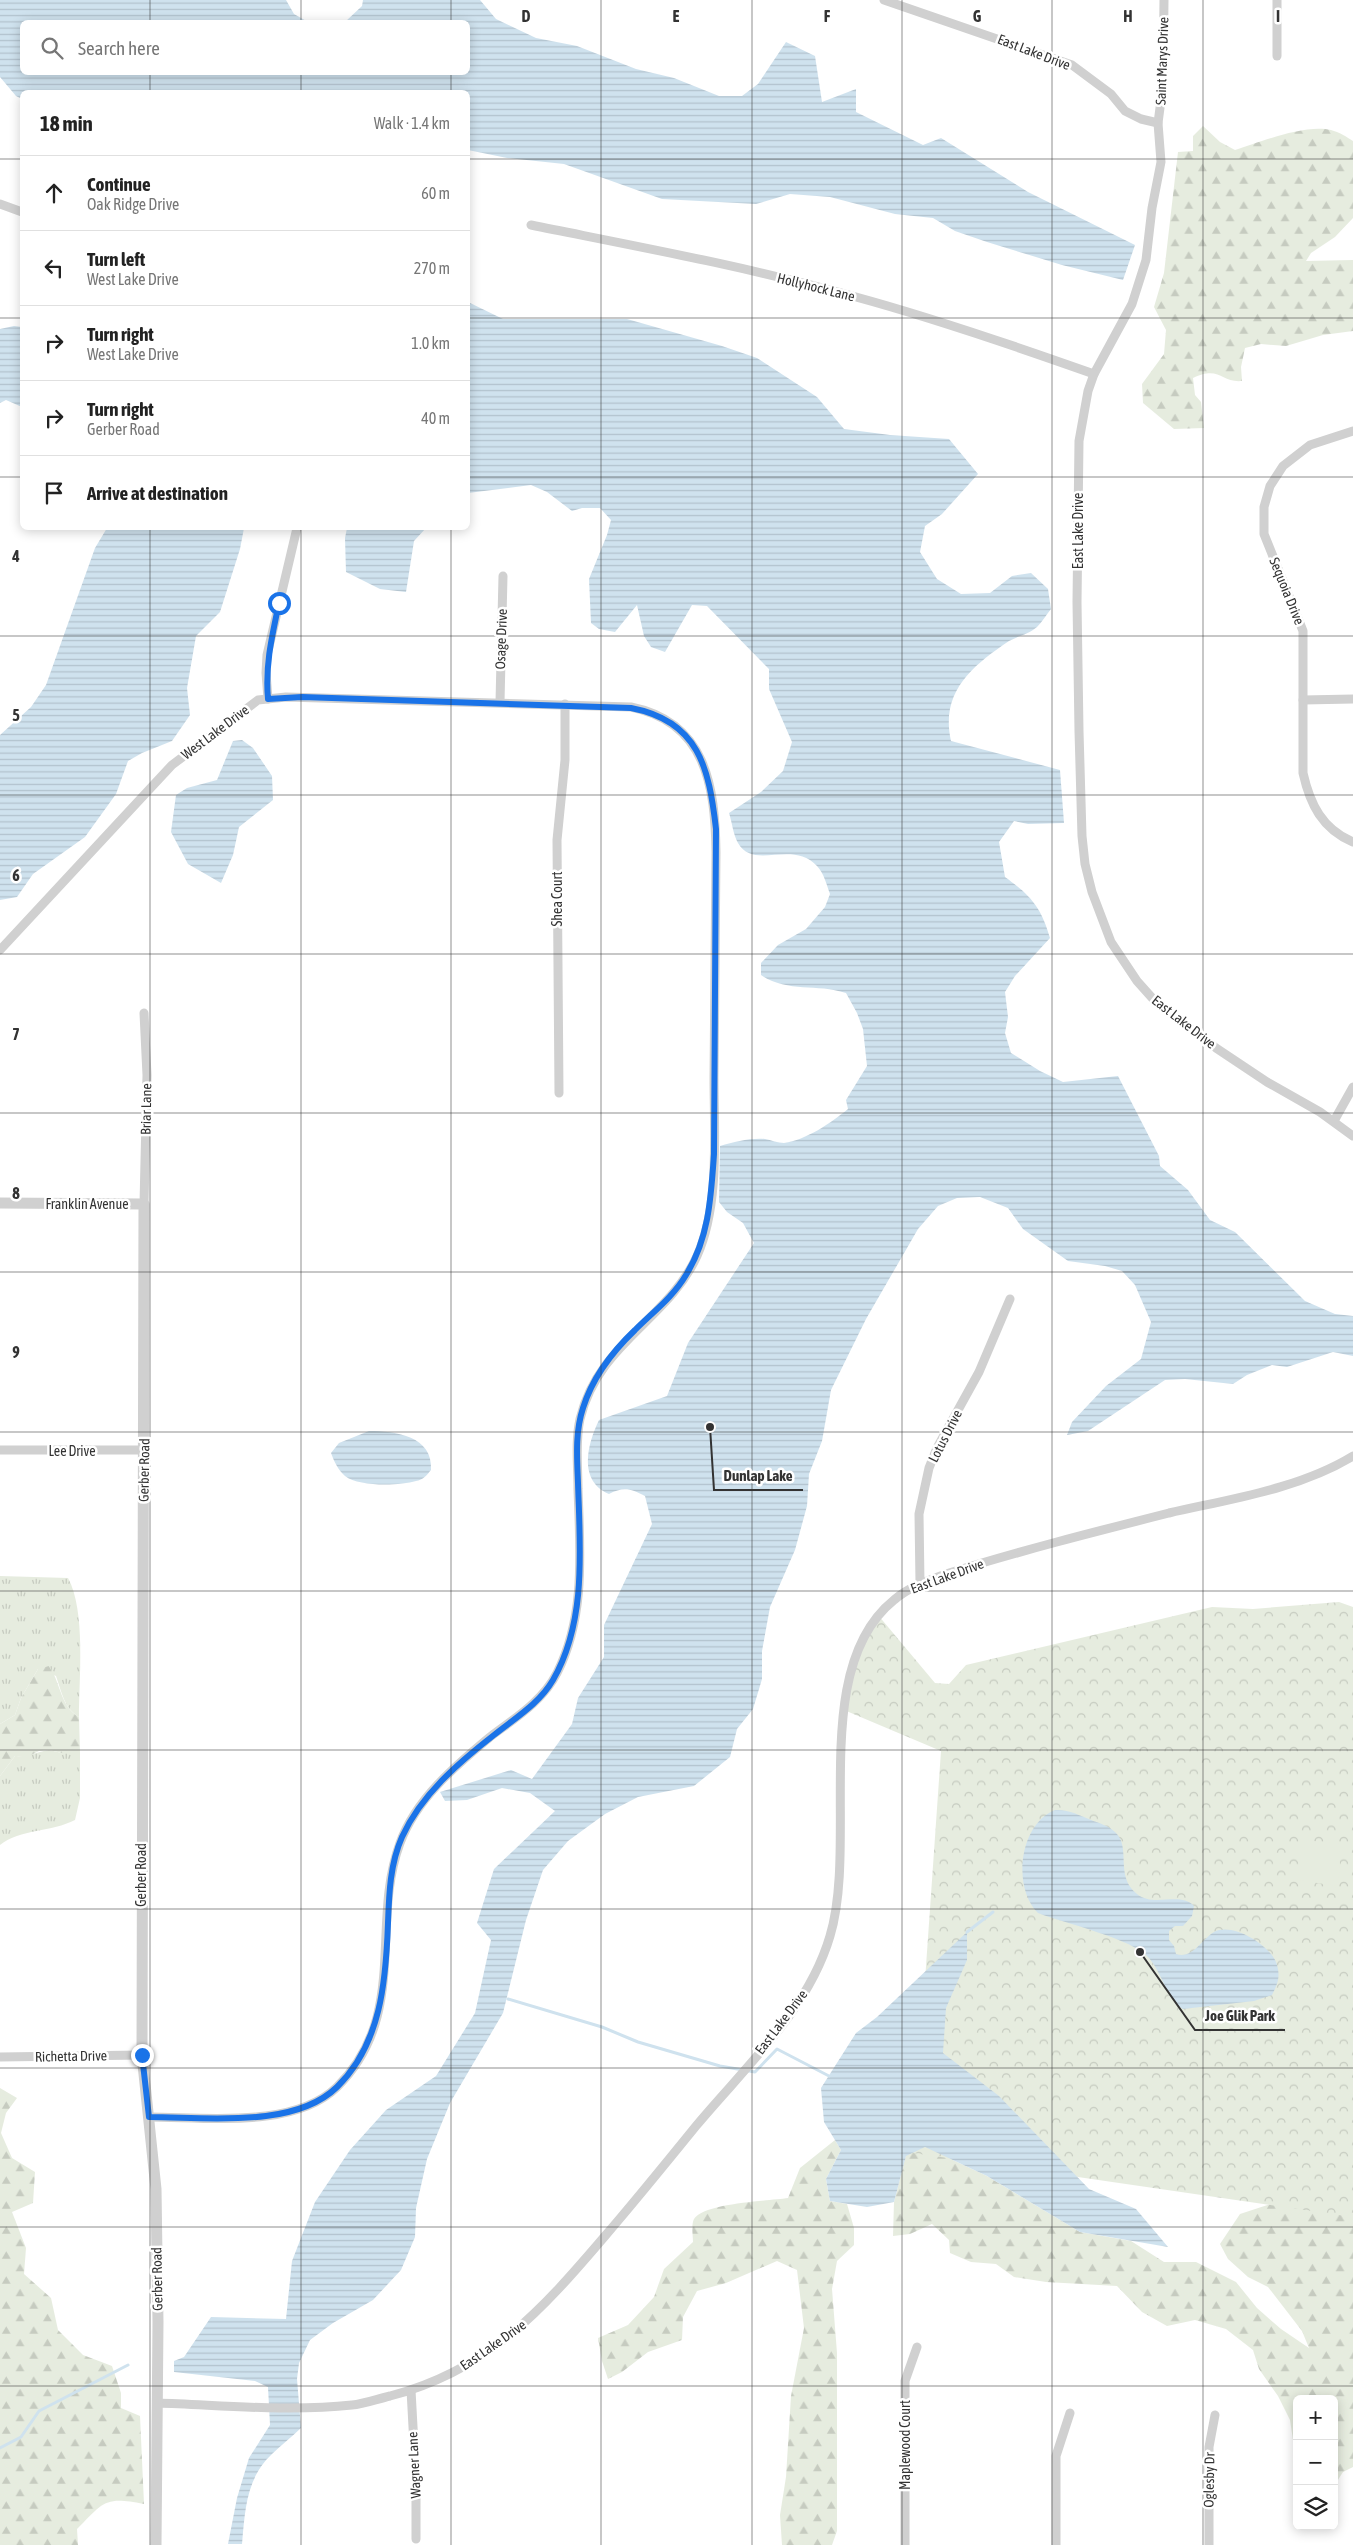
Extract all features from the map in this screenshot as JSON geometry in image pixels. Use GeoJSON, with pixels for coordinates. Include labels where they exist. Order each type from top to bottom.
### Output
{"type":"FeatureCollection","features":[{"type":"Feature","properties":{"kind":"street","name":"East Lake Drive"},"geometry":{"type":"LineString","coordinates":[[884,0],[1072,66],[1111,94],[1125,111],[1141,119],[1158,123],[1161,162],[1152,208],[1146,260],[1132,304],[1094,374],[1081,425],[1078,517],[1082,836],[1092,892],[1101,919],[1118,954],[1137,981],[1154,1000],[1216,1048],[1334,1121],[1353,1136]]}},
{"type":"Feature","properties":{"kind":"street","name":"Saint Marys Drive"},"geometry":{"type":"LineString","coordinates":[[1158,123],[1163,85],[1164,0]]}},
{"type":"Feature","properties":{"kind":"street"},"geometry":{"type":"LineString","coordinates":[[1277,0],[1277,56]]}},
{"type":"Feature","properties":{"kind":"street"},"geometry":{"type":"LineString","coordinates":[[0,204],[20,211]]}},
{"type":"Feature","properties":{"kind":"street","name":"Hollyhock Lane"},"geometry":{"type":"LineString","coordinates":[[531,225],[674,253],[854,296],[927,318],[1094,374]]}},
{"type":"Feature","properties":{"kind":"street","name":"Sequoia Drive"},"geometry":{"type":"LineString","coordinates":[[1353,431],[1310,445],[1282,466],[1270,486],[1264,507],[1264,534],[1303,631],[1303,773],[1308,795],[1316,810],[1332,830],[1353,842]]}},
{"type":"Feature","properties":{"kind":"street"},"geometry":{"type":"LineString","coordinates":[[268,699],[267,655],[297,530]]}},
{"type":"Feature","properties":{"kind":"street","name":"Osage Drive"},"geometry":{"type":"LineString","coordinates":[[500,702],[503,576]]}},
{"type":"Feature","properties":{"kind":"street","name":"West Lake Drive"},"geometry":{"type":"LineString","coordinates":[[0,950],[172,765],[258,700],[286,697],[566,704],[631,708],[662,717],[683,731],[694,744],[707,778],[713,803],[716,852],[714,1154],[705,1234],[685,1277],[660,1308],[616,1351],[590,1389],[583,1407],[577,1444],[580,1580],[571,1630],[559,1669],[540,1698],[464,1760],[437,1785],[422,1802],[401,1839],[390,1884],[387,1947],[380,2003],[367,2043],[357,2062],[337,2087],[316,2103],[296,2112],[259,2117],[149,2117]]}},
{"type":"Feature","properties":{"kind":"street"},"geometry":{"type":"LineString","coordinates":[[1303,700],[1353,699]]}},
{"type":"Feature","properties":{"kind":"street","name":"Shea Court"},"geometry":{"type":"LineString","coordinates":[[558,1093],[557,840],[565,760],[566,704]]}},
{"type":"Feature","properties":{"kind":"street","name":"Briar Lane"},"geometry":{"type":"LineString","coordinates":[[144,1013],[147,1075],[144,1204]]}},
{"type":"Feature","properties":{"kind":"street"},"geometry":{"type":"LineString","coordinates":[[1334,1121],[1353,1086]]}},
{"type":"Feature","properties":{"kind":"street","name":"Franklin Avenue"},"geometry":{"type":"LineString","coordinates":[[0,1203],[144,1204]]}},
{"type":"Feature","properties":{"kind":"street","name":"Gerber Road"},"geometry":{"type":"LineString","coordinates":[[144,1204],[142,2055],[156,2189],[156,2545]]}},
{"type":"Feature","properties":{"kind":"street","name":"Lotus Drive"},"geometry":{"type":"LineString","coordinates":[[920,1583],[919,1514],[929,1468],[937,1448],[978,1372],[1010,1299]]}},
{"type":"Feature","properties":{"kind":"street","name":"Lee Drive"},"geometry":{"type":"LineString","coordinates":[[0,1450],[144,1450]]}},
{"type":"Feature","properties":{"kind":"street","name":"East Lake Drive"},"geometry":{"type":"LineString","coordinates":[[157,2403],[310,2407],[355,2405],[411,2390],[438,2380],[478,2358],[518,2331],[561,2288],[762,2049],[800,2000],[819,1967],[837,1913],[844,1710],[850,1675],[859,1648],[878,1615],[892,1601],[920,1583],[983,1562],[1302,1479],[1319,1474],[1353,1456]]}},
{"type":"Feature","properties":{"kind":"street","name":"Richetta Drive"},"geometry":{"type":"LineString","coordinates":[[0,2057],[142,2055]]}},
{"type":"Feature","properties":{"kind":"street","name":"Maplewood Court"},"geometry":{"type":"LineString","coordinates":[[905,2545],[905,2381],[917,2347]]}},
{"type":"Feature","properties":{"kind":"street","name":"Wagner Lane"},"geometry":{"type":"LineString","coordinates":[[411,2390],[416,2482],[416,2539]]}},
{"type":"Feature","properties":{"kind":"street"},"geometry":{"type":"LineString","coordinates":[[1056,2545],[1056,2456],[1070,2413]]}},
{"type":"Feature","properties":{"kind":"street","name":"Oglesby Dr"},"geometry":{"type":"LineString","coordinates":[[1208,2545],[1209,2447],[1215,2415]]}},
{"type":"Feature","properties":{"kind":"green space"},"geometry":{"type":"Polygon","coordinates":[[[1203,126],[1220,142],[1235,150],[1308,129],[1331,130],[1353,141],[1353,218],[1335,237],[1311,253],[1306,261],[1353,260],[1353,331],[1323,335],[1286,346],[1261,344],[1245,348],[1241,367],[1242,381],[1229,380],[1209,373],[1193,378],[1195,395],[1201,402],[1204,428],[1174,429],[1143,403],[1142,384],[1164,354],[1166,330],[1154,307],[1164,273],[1178,152],[1193,151],[1193,136],[1203,126]]]}},
{"type":"Feature","properties":{"kind":"green space"},"geometry":{"type":"Polygon","coordinates":[[[0,1576],[68,1578],[74,1592],[79,1626],[79,1717],[67,1705],[56,1676],[38,1669],[21,1698],[15,1715],[0,1724],[0,1576]]]}},
{"type":"Feature","properties":{"kind":"green space"},"geometry":{"type":"Polygon","coordinates":[[[1339,1602],[1353,1607],[1353,2217],[913,2153],[941,1751],[844,1710],[850,1675],[878,1615],[935,1683],[949,1684],[966,1665],[1212,1607],[1253,1609],[1339,1602]]]}},
{"type":"Feature","properties":{"kind":"green space"},"geometry":{"type":"Polygon","coordinates":[[[49,1666],[64,1701],[79,1717],[80,1753],[62,1753],[49,1750],[39,1751],[27,1757],[15,1756],[0,1776],[0,1724],[15,1715],[21,1698],[38,1669],[49,1666]]]}},
{"type":"Feature","properties":{"kind":"green space"},"geometry":{"type":"Polygon","coordinates":[[[49,1750],[62,1753],[80,1753],[80,1798],[75,1820],[56,1827],[17,1836],[0,1845],[0,1776],[15,1756],[49,1750]]]}},
{"type":"Feature","properties":{"kind":"green space"},"geometry":{"type":"Polygon","coordinates":[[[1303,1840],[1339,1844],[1340,1866],[1338,1886],[1297,1880],[1303,1840]]]}},
{"type":"Feature","properties":{"kind":"green space"},"geometry":{"type":"Polygon","coordinates":[[[0,2088],[17,2098],[6,2113],[1,2133],[12,2158],[35,2172],[33,2203],[12,2212],[26,2248],[24,2274],[51,2298],[58,2330],[83,2355],[112,2366],[121,2393],[121,2408],[140,2416],[144,2504],[120,2501],[106,2503],[77,2529],[78,2545],[0,2545],[0,2088]]]}},
{"type":"Feature","properties":{"kind":"green space"},"geometry":{"type":"Polygon","coordinates":[[[835,2140],[841,2150],[826,2179],[830,2201],[847,2204],[854,2228],[854,2245],[837,2261],[832,2289],[837,2353],[837,2531],[832,2545],[782,2545],[780,2515],[786,2477],[791,2396],[804,2328],[797,2270],[777,2261],[726,2283],[697,2291],[683,2317],[682,2340],[648,2352],[622,2372],[608,2379],[602,2361],[598,2338],[628,2325],[654,2297],[664,2269],[693,2242],[692,2227],[694,2219],[710,2209],[723,2206],[788,2198],[800,2168],[835,2140]]]}},
{"type":"Feature","properties":{"kind":"green space"},"geometry":{"type":"Polygon","coordinates":[[[925,2147],[987,2176],[1080,2232],[1131,2241],[1164,2262],[1196,2262],[1236,2282],[1257,2308],[1281,2329],[1309,2348],[1302,2331],[1268,2287],[1248,2277],[1228,2259],[1220,2244],[1240,2214],[1289,2198],[1353,2200],[1353,2467],[1343,2472],[1338,2480],[1338,2395],[1293,2395],[1293,2440],[1290,2420],[1278,2396],[1259,2369],[1253,2350],[1226,2329],[1195,2320],[1167,2326],[1142,2312],[1117,2286],[1046,2282],[1014,2277],[996,2264],[971,2262],[950,2253],[949,2240],[932,2224],[910,2234],[893,2236],[894,2202],[906,2155],[925,2147]]]}},
{"type":"Feature","properties":{"kind":"water"},"geometry":{"type":"Polygon","coordinates":[[[0,0],[286,0],[294,14],[304,20],[20,20],[20,75],[470,75],[470,20],[347,20],[362,6],[363,0],[480,0],[496,19],[536,38],[577,46],[636,69],[674,78],[719,96],[742,96],[758,84],[786,42],[815,56],[822,102],[856,89],[856,112],[923,145],[941,138],[1028,192],[1135,245],[1123,280],[1062,265],[987,242],[955,231],[933,218],[895,214],[830,197],[790,194],[756,204],[662,199],[564,164],[507,158],[470,150],[470,90],[20,90],[20,98],[16,96],[0,77],[0,0]]]}},
{"type":"Feature","properties":{"kind":"water"},"geometry":{"type":"Polygon","coordinates":[[[470,303],[503,319],[627,319],[757,358],[817,397],[844,429],[890,435],[949,439],[978,474],[942,514],[925,526],[920,552],[937,579],[961,594],[990,593],[1012,576],[1031,573],[1048,589],[1051,609],[1037,627],[995,650],[971,671],[955,694],[950,708],[951,741],[1060,770],[1064,823],[1028,824],[1014,821],[999,842],[1005,877],[1022,890],[1034,903],[1043,918],[1050,938],[1015,976],[1005,992],[1008,1017],[1005,1033],[1011,1053],[1040,1071],[1063,1082],[1118,1076],[1159,1156],[1160,1166],[1188,1190],[1210,1220],[1235,1232],[1305,1301],[1335,1314],[1353,1316],[1353,1356],[1333,1352],[1287,1367],[1272,1365],[1247,1375],[1233,1384],[1185,1379],[1165,1380],[1088,1431],[1067,1435],[1072,1422],[1106,1386],[1141,1359],[1151,1322],[1135,1285],[1122,1271],[1105,1266],[1068,1261],[1023,1229],[1008,1208],[980,1197],[957,1198],[938,1206],[918,1229],[866,1319],[831,1390],[822,1441],[809,1474],[807,1506],[795,1550],[770,1607],[762,1651],[762,1679],[753,1709],[737,1729],[730,1757],[694,1786],[638,1797],[605,1814],[568,1841],[543,1870],[526,1920],[503,2013],[450,2103],[427,2159],[416,2208],[415,2237],[401,2270],[373,2300],[333,2323],[310,2340],[299,2363],[297,2379],[301,2428],[263,2463],[248,2496],[242,2544],[228,2544],[237,2498],[249,2458],[270,2425],[268,2387],[255,2381],[174,2372],[174,2361],[184,2357],[211,2317],[286,2319],[292,2261],[315,2202],[350,2150],[386,2110],[436,2076],[475,2013],[491,1940],[477,1923],[494,1869],[555,1811],[530,1793],[502,1788],[467,1800],[445,1801],[440,1792],[511,1770],[532,1779],[572,1724],[578,1698],[604,1657],[604,1625],[652,1524],[645,1496],[627,1489],[609,1494],[599,1488],[593,1480],[589,1471],[588,1461],[591,1440],[599,1420],[667,1396],[688,1343],[754,1243],[743,1223],[727,1212],[719,1202],[720,1146],[753,1139],[765,1139],[784,1143],[818,1130],[848,1109],[846,1100],[867,1066],[863,1029],[846,993],[824,988],[781,984],[761,975],[761,963],[778,945],[806,929],[825,907],[830,894],[819,869],[807,858],[785,854],[754,855],[745,851],[738,843],[734,832],[729,813],[761,792],[783,771],[792,742],[769,689],[769,669],[707,606],[692,605],[665,652],[651,647],[644,636],[637,605],[615,632],[599,629],[591,623],[589,579],[611,520],[600,508],[582,508],[572,511],[547,492],[531,485],[470,493],[470,303]]]}},
{"type":"Feature","properties":{"kind":"water"},"geometry":{"type":"Polygon","coordinates":[[[20,327],[20,406],[6,400],[0,403],[0,329],[20,327]]]}},
{"type":"Feature","properties":{"kind":"water"},"geometry":{"type":"Polygon","coordinates":[[[106,530],[244,530],[240,549],[220,612],[196,636],[187,688],[190,715],[172,741],[128,761],[116,794],[85,837],[33,874],[17,897],[0,900],[0,735],[31,707],[46,685],[95,548],[106,530]]]}},
{"type":"Feature","properties":{"kind":"water"},"geometry":{"type":"Polygon","coordinates":[[[347,530],[424,530],[414,541],[406,592],[380,589],[346,572],[347,530]]]}},
{"type":"Feature","properties":{"kind":"water"},"geometry":{"type":"Polygon","coordinates":[[[242,740],[253,748],[272,776],[273,800],[239,827],[233,855],[221,883],[188,864],[171,832],[176,795],[187,788],[217,780],[233,741],[242,740]]]}},
{"type":"Feature","properties":{"kind":"water"},"geometry":{"type":"Polygon","coordinates":[[[369,1431],[401,1434],[419,1443],[426,1450],[430,1459],[431,1470],[421,1480],[409,1483],[369,1484],[351,1480],[338,1468],[331,1453],[339,1443],[369,1431]]]}},
{"type":"Feature","properties":{"kind":"water"},"geometry":{"type":"Polygon","coordinates":[[[1055,1810],[1073,1813],[1104,1825],[1115,1832],[1120,1838],[1122,1845],[1126,1879],[1130,1887],[1137,1894],[1151,1900],[1182,1900],[1194,1906],[1192,1916],[1183,1926],[1175,1926],[1169,1931],[1169,1940],[1174,1946],[1176,1954],[1182,1955],[1192,1952],[1214,1932],[1222,1930],[1240,1933],[1258,1942],[1272,1955],[1276,1962],[1279,1975],[1272,1995],[1254,2001],[1183,2009],[1173,1999],[1154,1964],[1141,1951],[1114,1938],[1038,1913],[1030,1902],[1025,1888],[1022,1873],[1023,1857],[1027,1842],[1034,1828],[1043,1817],[1055,1810]]]}},
{"type":"Feature","properties":{"kind":"water"},"geometry":{"type":"Polygon","coordinates":[[[967,1932],[967,1960],[946,2008],[943,2053],[999,2096],[1089,2189],[1136,2209],[1168,2247],[1080,2232],[987,2176],[925,2147],[906,2156],[894,2202],[867,2207],[830,2201],[826,2179],[841,2150],[824,2122],[821,2088],[856,2033],[877,2017],[967,1932]]]}},
{"type":"Feature","properties":{"kind":"waterway"},"geometry":{"type":"LineString","coordinates":[[967,1932],[993,1912]]}},
{"type":"Feature","properties":{"kind":"waterway"},"geometry":{"type":"LineString","coordinates":[[508,1999],[602,2027],[638,2042],[720,2066],[755,2072],[777,2049],[829,2076]]}},
{"type":"Feature","properties":{"kind":"waterway"},"geometry":{"type":"LineString","coordinates":[[0,2448],[21,2437],[39,2411],[128,2365]]}},
{"type":"Feature","properties":{"kind":"place","name":"Dunlap Lake"},"geometry":{"type":"Point","coordinates":[710,1427]}},
{"type":"Feature","properties":{"kind":"place","name":"Joe Glik Park"},"geometry":{"type":"Point","coordinates":[1140,1952]}},
{"type":"Feature","properties":{"kind":"route"},"geometry":{"type":"LineString","coordinates":[[142,2055],[149,2117],[259,2117],[296,2112],[316,2103],[337,2087],[357,2062],[375,2023],[380,2003],[387,1947],[390,1884],[394,1860],[401,1839],[422,1802],[437,1785],[491,1737],[540,1698],[551,1684],[559,1669],[569,1638],[580,1580],[581,1556],[577,1444],[578,1425],[583,1407],[590,1389],[616,1351],[634,1330],[660,1308],[685,1277],[696,1257],[705,1234],[711,1193],[714,1154],[716,829],[713,803],[707,778],[694,744],[683,731],[669,720],[645,710],[631,708],[566,704],[302,697],[268,699],[267,655],[279,603]]}}]}
